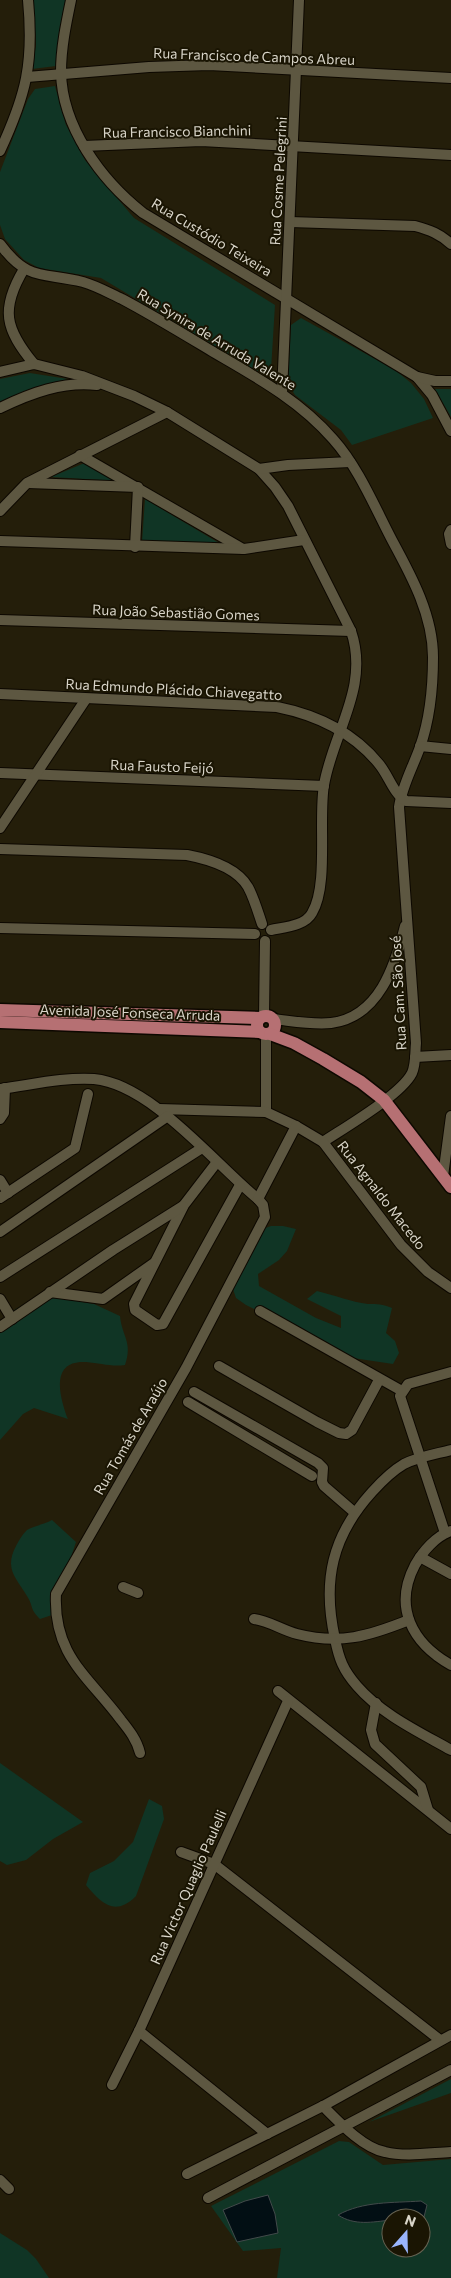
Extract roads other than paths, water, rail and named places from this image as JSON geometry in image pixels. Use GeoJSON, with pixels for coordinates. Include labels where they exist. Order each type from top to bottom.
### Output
{"type":"FeatureCollection","features":[{"type":"Feature","properties":{"kind":"main road","name":"Avenida José Fonseca Arruda"},"geometry":{"type":"LineString","coordinates":[[0,1010],[267,1025]]}},
{"type":"Feature","properties":{"kind":"main road","name":"Avenida José Fonseca Arruda"},"geometry":{"type":"LineString","coordinates":[[0,1022],[267,1025]]}},
{"type":"Feature","properties":{"kind":"main road"},"geometry":{"type":"LineString","coordinates":[[267,1025],[361,1082],[384,1100],[451,1187]]}},
{"type":"Feature","properties":{"kind":"street"},"geometry":{"type":"LineString","coordinates":[[0,151],[16,117],[27,77],[30,23],[28,0]]}},
{"type":"Feature","properties":{"kind":"street","name":"Rua Custódio Teixeira"},"geometry":{"type":"LineString","coordinates":[[71,0],[63,39],[61,73],[66,101],[78,136],[96,166],[119,193],[143,212],[417,377],[432,395],[451,431]]}},
{"type":"Feature","properties":{"kind":"street","name":"Rua Cosme Pelegrini"},"geometry":{"type":"LineString","coordinates":[[282,393],[299,0]]}},
{"type":"Feature","properties":{"kind":"street","name":"Rua Francisco de Campos Abreu"},"geometry":{"type":"LineString","coordinates":[[27,77],[157,66],[209,66],[296,68],[451,78]]}},
{"type":"Feature","properties":{"kind":"street","name":"Rua Francisco Bianchini"},"geometry":{"type":"LineString","coordinates":[[84,146],[201,141],[451,155]]}},
{"type":"Feature","properties":{"kind":"street"},"geometry":{"type":"LineString","coordinates":[[290,222],[415,226],[435,233],[451,244]]}},
{"type":"Feature","properties":{"kind":"street","name":"Rua Synira de Arruda Valente"},"geometry":{"type":"LineString","coordinates":[[0,244],[24,269],[42,277],[80,282],[106,291],[142,310],[282,393],[321,426],[350,462],[407,569],[426,614],[432,638],[431,702],[420,746],[400,798]]}},
{"type":"Feature","properties":{"kind":"street"},"geometry":{"type":"LineString","coordinates":[[24,269],[12,287],[8,303],[8,318],[18,345],[34,364]]}},
{"type":"Feature","properties":{"kind":"street"},"geometry":{"type":"LineString","coordinates":[[0,372],[34,364],[82,376],[111,386],[166,412],[259,469],[288,506],[351,631],[357,652],[356,678],[353,695],[333,751],[324,786],[319,895],[314,911],[309,918],[271,930]]}},
{"type":"Feature","properties":{"kind":"street"},"geometry":{"type":"LineString","coordinates":[[417,377],[435,381],[451,381]]}},
{"type":"Feature","properties":{"kind":"street"},"geometry":{"type":"LineString","coordinates":[[0,408],[25,396],[56,387],[86,384],[111,386]]}},
{"type":"Feature","properties":{"kind":"street"},"geometry":{"type":"LineString","coordinates":[[0,511],[27,483],[166,412]]}},
{"type":"Feature","properties":{"kind":"street"},"geometry":{"type":"LineString","coordinates":[[80,455],[244,549]]}},
{"type":"Feature","properties":{"kind":"street"},"geometry":{"type":"LineString","coordinates":[[259,469],[288,465],[350,462]]}},
{"type":"Feature","properties":{"kind":"street"},"geometry":{"type":"LineString","coordinates":[[27,483],[138,487]]}},
{"type":"Feature","properties":{"kind":"street"},"geometry":{"type":"LineString","coordinates":[[135,547],[138,487]]}},
{"type":"Feature","properties":{"kind":"street"},"geometry":{"type":"LineString","coordinates":[[0,541],[135,547],[244,549],[304,540]]}},
{"type":"Feature","properties":{"kind":"street","name":"Rua João Sebastião Gomes"},"geometry":{"type":"LineString","coordinates":[[0,620],[351,631]]}},
{"type":"Feature","properties":{"kind":"street","name":"Rua Edmundo Plácido Chiavegatto"},"geometry":{"type":"LineString","coordinates":[[0,694],[277,707],[304,712],[342,730],[380,765],[400,798]]}},
{"type":"Feature","properties":{"kind":"street"},"geometry":{"type":"LineString","coordinates":[[0,828],[34,774],[86,699]]}},
{"type":"Feature","properties":{"kind":"street"},"geometry":{"type":"LineString","coordinates":[[420,746],[451,749]]}},
{"type":"Feature","properties":{"kind":"street","name":"Rua Fausto Feijó"},"geometry":{"type":"LineString","coordinates":[[0,773],[324,786]]}},
{"type":"Feature","properties":{"kind":"street"},"geometry":{"type":"LineString","coordinates":[[400,798],[406,801],[451,803]]}},
{"type":"Feature","properties":{"kind":"street","name":"Rua Cam. São José"},"geometry":{"type":"LineString","coordinates":[[323,1142],[384,1100],[409,1078],[412,1073],[415,1057],[411,963],[399,807],[400,798]]}},
{"type":"Feature","properties":{"kind":"street"},"geometry":{"type":"LineString","coordinates":[[0,849],[188,855],[208,859],[227,868],[247,886],[262,924]]}},
{"type":"Feature","properties":{"kind":"street"},"geometry":{"type":"LineString","coordinates":[[267,1025],[316,1024],[345,1020],[358,1013],[379,993],[388,979],[396,961],[407,915]]}},
{"type":"Feature","properties":{"kind":"street"},"geometry":{"type":"LineString","coordinates":[[255,934],[257,926],[262,924],[268,925],[271,930],[271,935],[265,941],[267,1025],[266,1112]]}},
{"type":"Feature","properties":{"kind":"street"},"geometry":{"type":"LineString","coordinates":[[0,928],[255,934]]}},
{"type":"Feature","properties":{"kind":"street"},"geometry":{"type":"LineString","coordinates":[[255,934],[257,938],[265,941]]}},
{"type":"Feature","properties":{"kind":"street"},"geometry":{"type":"LineString","coordinates":[[396,961],[402,960],[411,963]]}},
{"type":"Feature","properties":{"kind":"street"},"geometry":{"type":"LineString","coordinates":[[415,1057],[451,1055]]}},
{"type":"Feature","properties":{"kind":"street"},"geometry":{"type":"LineString","coordinates":[[0,1120],[4,1113],[3,1088],[75,1078],[97,1080],[140,1097],[163,1112],[240,1185],[258,1199],[296,1126]]}},
{"type":"Feature","properties":{"kind":"street"},"geometry":{"type":"LineString","coordinates":[[0,1180],[4,1196],[75,1148],[88,1094]]}},
{"type":"Feature","properties":{"kind":"street"},"geometry":{"type":"LineString","coordinates":[[0,1232],[163,1112]]}},
{"type":"Feature","properties":{"kind":"street","name":"Rua Agnaldo Macedo"},"geometry":{"type":"LineString","coordinates":[[163,1112],[266,1112],[296,1126],[323,1142],[401,1245],[428,1272],[451,1288]]}},
{"type":"Feature","properties":{"kind":"street"},"geometry":{"type":"LineString","coordinates":[[443,1176],[451,1116]]}},
{"type":"Feature","properties":{"kind":"street"},"geometry":{"type":"LineString","coordinates":[[0,1277],[202,1148]]}},
{"type":"Feature","properties":{"kind":"street"},"geometry":{"type":"LineString","coordinates":[[217,1162],[184,1205],[134,1307],[135,1310],[160,1325],[163,1324],[240,1185]]}},
{"type":"Feature","properties":{"kind":"street","name":"Rua Tomás de Araújo"},"geometry":{"type":"LineString","coordinates":[[140,1753],[125,1724],[80,1672],[66,1649],[58,1631],[55,1611],[56,1594],[186,1368],[265,1217],[263,1205],[258,1199]]}},
{"type":"Feature","properties":{"kind":"street"},"geometry":{"type":"LineString","coordinates":[[0,1327],[50,1292],[184,1205]]}},
{"type":"Feature","properties":{"kind":"street"},"geometry":{"type":"LineString","coordinates":[[50,1292],[103,1299],[156,1262]]}},
{"type":"Feature","properties":{"kind":"street"},"geometry":{"type":"LineString","coordinates":[[0,1299],[12,1319]]}},
{"type":"Feature","properties":{"kind":"street"},"geometry":{"type":"LineString","coordinates":[[260,1311],[379,1380],[402,1391]]}},
{"type":"Feature","properties":{"kind":"street"},"geometry":{"type":"LineString","coordinates":[[219,1366],[317,1422],[339,1433],[346,1434],[356,1423],[379,1380]]}},
{"type":"Feature","properties":{"kind":"street"},"geometry":{"type":"LineString","coordinates":[[451,1372],[419,1379],[408,1384],[400,1396],[448,1532],[430,1545],[420,1556],[406,1588],[405,1602],[409,1620],[422,1643],[435,1656],[451,1665]]}},
{"type":"Feature","properties":{"kind":"street"},"geometry":{"type":"LineString","coordinates":[[194,1392],[318,1463],[323,1468],[322,1482],[324,1486],[354,1512]]}},
{"type":"Feature","properties":{"kind":"street"},"geometry":{"type":"LineString","coordinates":[[188,1402],[312,1476]]}},
{"type":"Feature","properties":{"kind":"street"},"geometry":{"type":"LineString","coordinates":[[242,1433],[248,1423]]}},
{"type":"Feature","properties":{"kind":"street"},"geometry":{"type":"LineString","coordinates":[[259,1443],[265,1432]]}},
{"type":"Feature","properties":{"kind":"street"},"geometry":{"type":"LineString","coordinates":[[451,1450],[404,1464],[393,1472],[354,1512],[339,1542],[333,1561],[330,1611],[338,1660],[357,1687],[404,1724],[451,1750]]}},
{"type":"Feature","properties":{"kind":"street"},"geometry":{"type":"LineString","coordinates":[[420,1556],[451,1574]]}},
{"type":"Feature","properties":{"kind":"street"},"geometry":{"type":"LineString","coordinates":[[123,1587],[138,1593]]}},
{"type":"Feature","properties":{"kind":"street"},"geometry":{"type":"LineString","coordinates":[[254,1619],[298,1634],[335,1640],[361,1637],[409,1620]]}},
{"type":"Feature","properties":{"kind":"street"},"geometry":{"type":"LineString","coordinates":[[278,1691],[288,1701],[451,1829]]}},
{"type":"Feature","properties":{"kind":"street","name":"Rua Victor Quaglio Paulelli"},"geometry":{"type":"LineString","coordinates":[[112,2085],[139,2031],[288,1701]]}},
{"type":"Feature","properties":{"kind":"street"},"geometry":{"type":"LineString","coordinates":[[376,1703],[371,1730],[375,1744],[421,1787],[428,1810]]}},
{"type":"Feature","properties":{"kind":"street"},"geometry":{"type":"LineString","coordinates":[[181,1852],[214,1864],[440,2040]]}},
{"type":"Feature","properties":{"kind":"street"},"geometry":{"type":"LineString","coordinates":[[139,2031],[267,2134]]}},
{"type":"Feature","properties":{"kind":"street"},"geometry":{"type":"LineString","coordinates":[[187,2174],[324,2106],[451,2035]]}},
{"type":"Feature","properties":{"kind":"street"},"geometry":{"type":"LineString","coordinates":[[208,2198],[451,2070]]}},
{"type":"Feature","properties":{"kind":"street"},"geometry":{"type":"LineString","coordinates":[[324,2106],[342,2126],[375,2149],[385,2152],[451,2152]]}},
{"type":"Feature","properties":{"kind":"street"},"geometry":{"type":"LineString","coordinates":[[0,2180],[9,2189]]}}]}
